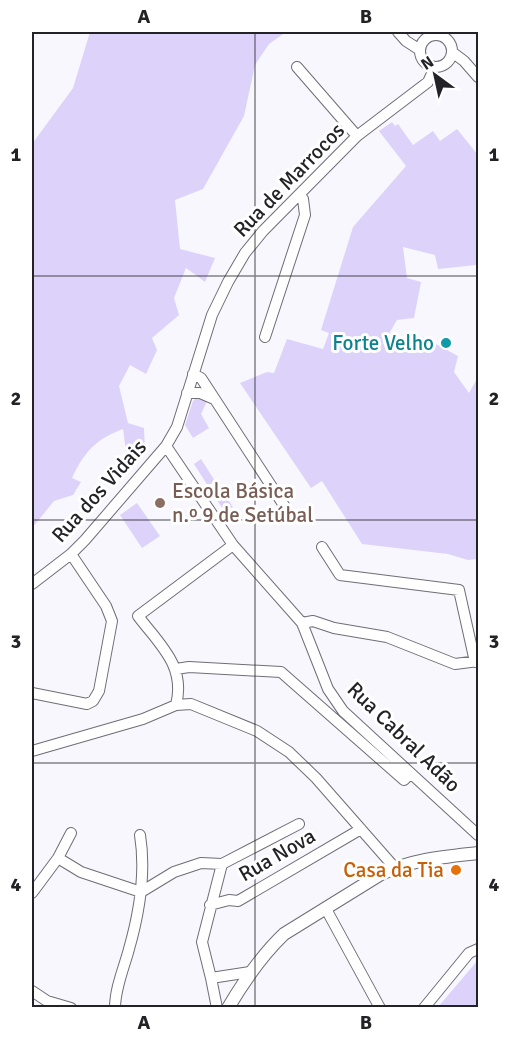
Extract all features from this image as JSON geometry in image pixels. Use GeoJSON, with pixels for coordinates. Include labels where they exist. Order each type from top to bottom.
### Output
{"type":"FeatureCollection","features":[{"type":"Feature","properties":{"kind":"street"},"geometry":{"type":"LineString","coordinates":[[398,32],[406,41],[420,50],[424,62],[435,67],[445,65],[452,52],[449,41],[438,33],[426,39],[420,50]]}},
{"type":"Feature","properties":{"kind":"street"},"geometry":{"type":"LineString","coordinates":[[452,52],[464,61],[478,77]]}},
{"type":"Feature","properties":{"kind":"street"},"geometry":{"type":"LineString","coordinates":[[297,67],[357,136]]}},
{"type":"Feature","properties":{"kind":"street","name":"Rua de Marrocos"},"geometry":{"type":"LineString","coordinates":[[166,446],[177,427],[212,315],[245,253],[262,231],[300,195],[325,166],[357,136],[428,82],[435,67]]}},
{"type":"Feature","properties":{"kind":"street"},"geometry":{"type":"LineString","coordinates":[[265,337],[304,215],[303,199],[300,195]]}},
{"type":"Feature","properties":{"kind":"street"},"geometry":{"type":"LineString","coordinates":[[193,374],[201,378],[285,507]]}},
{"type":"Feature","properties":{"kind":"street"},"geometry":{"type":"LineString","coordinates":[[187,393],[200,393],[214,399]]}},
{"type":"Feature","properties":{"kind":"street","name":"Rua Cabral Adão"},"geometry":{"type":"LineString","coordinates":[[166,446],[233,545],[302,623],[334,699],[343,711],[478,835]]}},
{"type":"Feature","properties":{"kind":"street","name":"Rua dos Vidais"},"geometry":{"type":"LineString","coordinates":[[32,584],[71,554],[166,446]]}},
{"type":"Feature","properties":{"kind":"street"},"geometry":{"type":"LineString","coordinates":[[176,705],[180,685],[176,669],[138,616],[233,545]]}},
{"type":"Feature","properties":{"kind":"street"},"geometry":{"type":"LineString","coordinates":[[302,623],[313,621],[333,628],[387,637],[455,664],[477,662],[459,590],[340,575],[322,548]]}},
{"type":"Feature","properties":{"kind":"street"},"geometry":{"type":"LineString","coordinates":[[32,693],[87,704],[93,701],[99,691],[112,621],[106,606],[71,554]]}},
{"type":"Feature","properties":{"kind":"street"},"geometry":{"type":"LineString","coordinates":[[176,669],[189,667],[281,672],[404,780],[410,774]]}},
{"type":"Feature","properties":{"kind":"street"},"geometry":{"type":"LineString","coordinates":[[32,751],[143,719],[176,705],[191,704],[257,731],[289,752],[316,778],[395,868]]}},
{"type":"Feature","properties":{"kind":"street"},"geometry":{"type":"LineString","coordinates":[[58,858],[81,872],[141,892],[174,872],[201,863],[222,864],[299,824]]}},
{"type":"Feature","properties":{"kind":"street","name":"Rua Nova"},"geometry":{"type":"LineString","coordinates":[[210,905],[229,900],[238,901],[361,829]]}},
{"type":"Feature","properties":{"kind":"street"},"geometry":{"type":"LineString","coordinates":[[32,893],[58,858],[71,833]]}},
{"type":"Feature","properties":{"kind":"street"},"geometry":{"type":"LineString","coordinates":[[115,1008],[141,892],[143,861],[140,835]]}},
{"type":"Feature","properties":{"kind":"street"},"geometry":{"type":"LineString","coordinates":[[228,1008],[250,972],[284,934],[381,874],[395,868],[421,859],[478,853]]}},
{"type":"Feature","properties":{"kind":"street"},"geometry":{"type":"LineString","coordinates":[[218,1008],[202,942],[222,864]]}},
{"type":"Feature","properties":{"kind":"street"},"geometry":{"type":"LineString","coordinates":[[326,909],[380,1008]]}},
{"type":"Feature","properties":{"kind":"street"},"geometry":{"type":"LineString","coordinates":[[424,1008],[469,953],[478,949]]}},
{"type":"Feature","properties":{"kind":"street"},"geometry":{"type":"LineString","coordinates":[[211,978],[250,972]]}},
{"type":"Feature","properties":{"kind":"street"},"geometry":{"type":"LineString","coordinates":[[32,991],[47,1001],[70,1008]]}},
{"type":"Feature","properties":{"kind":"shaded area"},"geometry":{"type":"Polygon","coordinates":[[[90,32],[286,32],[269,44],[255,65],[244,116],[203,189],[175,200],[180,249],[215,258],[205,282],[186,268],[174,298],[179,315],[152,338],[157,350],[146,374],[130,365],[119,386],[128,423],[144,428],[145,450],[126,452],[123,429],[105,437],[81,461],[72,478],[81,482],[73,495],[54,501],[32,528],[32,144],[73,88],[90,32]]]}},
{"type":"Feature","properties":{"kind":"shaded area"},"geometry":{"type":"Polygon","coordinates":[[[392,122],[395,126],[398,124],[413,145],[433,131],[440,141],[457,129],[478,155],[476,265],[438,269],[435,255],[403,247],[407,278],[421,282],[414,318],[397,320],[383,344],[410,349],[421,336],[458,356],[454,372],[469,393],[478,377],[478,559],[468,560],[448,554],[362,544],[322,481],[311,488],[240,383],[267,372],[274,373],[287,339],[323,349],[329,333],[321,330],[353,227],[406,166],[379,131],[392,122]]]}},
{"type":"Feature","properties":{"kind":"shaded area"},"geometry":{"type":"Polygon","coordinates":[[[197,397],[207,401],[201,414],[209,428],[193,438],[185,425],[193,401],[197,397]]]}},
{"type":"Feature","properties":{"kind":"shaded area"},"geometry":{"type":"Polygon","coordinates":[[[201,459],[215,481],[208,486],[194,464],[201,459]]]}},
{"type":"Feature","properties":{"kind":"shaded area"},"geometry":{"type":"Polygon","coordinates":[[[218,485],[233,507],[225,512],[210,490],[218,485]]]}},
{"type":"Feature","properties":{"kind":"shaded area"},"geometry":{"type":"Polygon","coordinates":[[[137,503],[160,536],[142,548],[120,515],[137,503]]]}},
{"type":"Feature","properties":{"kind":"shaded area"},"geometry":{"type":"Polygon","coordinates":[[[478,960],[478,1007],[438,1007],[478,960]]]}},
{"type":"Feature","properties":{"kind":"place","name":"Forte Velho"},"geometry":{"type":"Point","coordinates":[446,343]}},
{"type":"Feature","properties":{"kind":"place","name":"Escola Básica n.º 9 de Setúbal"},"geometry":{"type":"Point","coordinates":[160,503]}},
{"type":"Feature","properties":{"kind":"place","name":"Casa da Tia"},"geometry":{"type":"Point","coordinates":[456,870]}}]}
